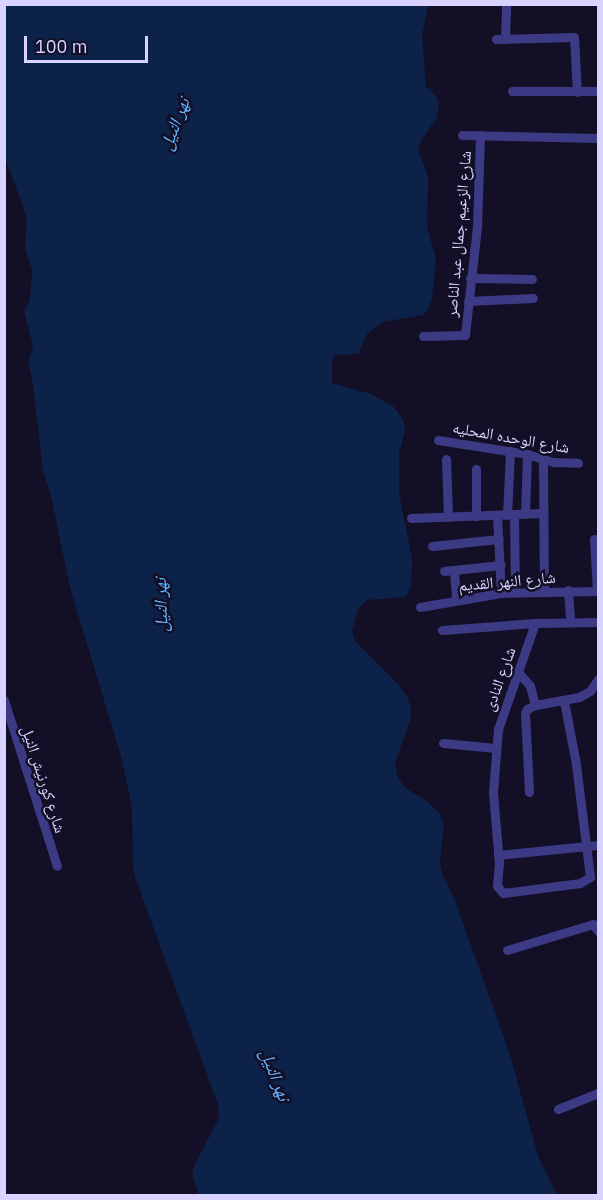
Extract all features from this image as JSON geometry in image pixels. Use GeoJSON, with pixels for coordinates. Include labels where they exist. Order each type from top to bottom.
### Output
{"type":"FeatureCollection","features":[{"type":"Feature","properties":{"kind":"street"},"geometry":{"type":"LineString","coordinates":[[506,4],[501,39],[574,38],[577,92]]}},
{"type":"Feature","properties":{"kind":"street"},"geometry":{"type":"LineString","coordinates":[[512,91],[598,92]]}},
{"type":"Feature","properties":{"kind":"street"},"geometry":{"type":"LineString","coordinates":[[462,135],[598,138]]}},
{"type":"Feature","properties":{"kind":"street","name":"شارع الزعيم جمال عبد الناصر"},"geometry":{"type":"LineString","coordinates":[[423,336],[465,335],[477,227],[480,135]]}},
{"type":"Feature","properties":{"kind":"street"},"geometry":{"type":"LineString","coordinates":[[470,278],[532,279]]}},
{"type":"Feature","properties":{"kind":"street"},"geometry":{"type":"LineString","coordinates":[[468,301],[533,298]]}},
{"type":"Feature","properties":{"kind":"street","name":"شارع الوحده المحليه"},"geometry":{"type":"LineString","coordinates":[[438,440],[578,463]]}},
{"type":"Feature","properties":{"kind":"street"},"geometry":{"type":"LineString","coordinates":[[510,452],[506,515],[514,592]]}},
{"type":"Feature","properties":{"kind":"street"},"geometry":{"type":"LineString","coordinates":[[525,514],[527,454]]}},
{"type":"Feature","properties":{"kind":"street"},"geometry":{"type":"LineString","coordinates":[[446,459],[448,517]]}},
{"type":"Feature","properties":{"kind":"street"},"geometry":{"type":"LineString","coordinates":[[543,459],[544,592]]}},
{"type":"Feature","properties":{"kind":"street"},"geometry":{"type":"LineString","coordinates":[[476,469],[476,516]]}},
{"type":"Feature","properties":{"kind":"street"},"geometry":{"type":"LineString","coordinates":[[411,518],[543,513]]}},
{"type":"Feature","properties":{"kind":"street"},"geometry":{"type":"LineString","coordinates":[[501,593],[499,539],[506,515]]}},
{"type":"Feature","properties":{"kind":"street"},"geometry":{"type":"LineString","coordinates":[[432,546],[499,539]]}},
{"type":"Feature","properties":{"kind":"street"},"geometry":{"type":"LineString","coordinates":[[594,539],[598,591]]}},
{"type":"Feature","properties":{"kind":"street"},"geometry":{"type":"LineString","coordinates":[[456,600],[449,570],[501,566]]}},
{"type":"Feature","properties":{"kind":"street"},"geometry":{"type":"LineString","coordinates":[[568,590],[570,621]]}},
{"type":"Feature","properties":{"kind":"street","name":"شارع النهر القديم"},"geometry":{"type":"LineString","coordinates":[[420,607],[501,593],[598,591]]}},
{"type":"Feature","properties":{"kind":"street"},"geometry":{"type":"LineString","coordinates":[[442,630],[535,622],[598,622]]}},
{"type":"Feature","properties":{"kind":"street","name":"شارع النادى"},"geometry":{"type":"LineString","coordinates":[[535,622],[500,716],[493,793],[498,855],[497,890],[506,894],[585,882],[590,874],[587,847]]}},
{"type":"Feature","properties":{"kind":"street"},"geometry":{"type":"LineString","coordinates":[[518,672],[530,686],[536,705]]}},
{"type":"Feature","properties":{"kind":"street"},"geometry":{"type":"LineString","coordinates":[[529,792],[525,713],[527,709],[536,705],[564,701],[590,691],[598,679]]}},
{"type":"Feature","properties":{"kind":"street","name":"شارع كورنيش النيل"},"geometry":{"type":"LineString","coordinates":[[4,700],[57,867]]}},
{"type":"Feature","properties":{"kind":"street"},"geometry":{"type":"LineString","coordinates":[[564,701],[587,847]]}},
{"type":"Feature","properties":{"kind":"street"},"geometry":{"type":"LineString","coordinates":[[443,743],[496,748]]}},
{"type":"Feature","properties":{"kind":"street"},"geometry":{"type":"LineString","coordinates":[[498,855],[598,845]]}},
{"type":"Feature","properties":{"kind":"street"},"geometry":{"type":"LineString","coordinates":[[507,950],[593,924],[598,931]]}},
{"type":"Feature","properties":{"kind":"street"},"geometry":{"type":"LineString","coordinates":[[558,1109],[598,1093]]}},
{"type":"Feature","properties":{"kind":"water","name":"نهر النيل"},"geometry":{"type":"Polygon","coordinates":[[[4,5],[428,5],[422,35],[426,87],[436,96],[439,104],[437,118],[422,139],[418,149],[428,177],[427,227],[436,258],[432,299],[423,315],[382,322],[367,334],[359,353],[334,356],[332,361],[332,383],[371,394],[393,406],[404,421],[405,431],[399,453],[399,493],[412,558],[411,586],[405,597],[367,600],[358,609],[352,631],[355,641],[396,682],[408,698],[411,709],[410,721],[395,763],[397,775],[404,787],[428,802],[439,813],[444,824],[440,863],[442,874],[454,898],[509,1052],[539,1159],[557,1195],[199,1195],[193,1178],[193,1168],[219,1118],[219,1107],[136,880],[133,865],[132,808],[121,756],[70,588],[52,500],[43,470],[28,362],[33,346],[24,311],[30,300],[32,270],[25,248],[27,218],[5,157],[4,5]]]}}]}
